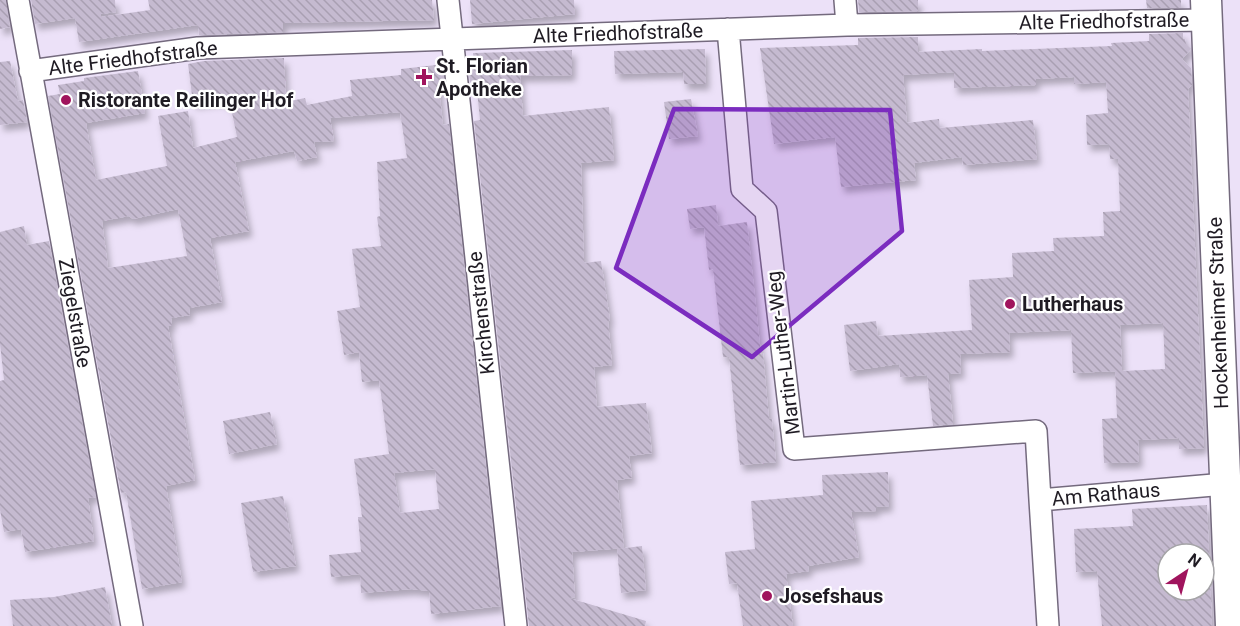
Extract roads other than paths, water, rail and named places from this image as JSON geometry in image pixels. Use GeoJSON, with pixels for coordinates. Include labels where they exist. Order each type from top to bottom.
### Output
{"type":"FeatureCollection","features":[{"type":"Feature","properties":{"kind":"street","name":"Ziegelstraße"},"geometry":{"type":"LineString","coordinates":[[18,0],[132,626]]}},
{"type":"Feature","properties":{"kind":"street","name":"Kirchenstraße"},"geometry":{"type":"LineString","coordinates":[[448,0],[516,626]]}},
{"type":"Feature","properties":{"kind":"street"},"geometry":{"type":"LineString","coordinates":[[844,0],[847,24]]}},
{"type":"Feature","properties":{"kind":"street","name":"Alte Friedhofstraße"},"geometry":{"type":"LineString","coordinates":[[30,71],[198,48],[1206,10]]}},
{"type":"Feature","properties":{"kind":"street","name":"Hockenheimer Straße"},"geometry":{"type":"LineString","coordinates":[[1206,10],[1231,626]]}},
{"type":"Feature","properties":{"kind":"street","name":"Martin-Luther-Weg"},"geometry":{"type":"LineString","coordinates":[[728,29],[742,189],[766,211],[794,449],[1036,431],[1040,500]]}},
{"type":"Feature","properties":{"kind":"street","name":"Am Rathaus"},"geometry":{"type":"LineString","coordinates":[[1048,626],[1040,500],[1225,484]]}},
{"type":"Feature","properties":{"kind":"place","name":"St. Florian Apotheke"},"geometry":{"type":"Point","coordinates":[424,77]}},
{"type":"Feature","properties":{"kind":"place","name":"Ristorante Reilinger Hof"},"geometry":{"type":"Point","coordinates":[66,100]}},
{"type":"Feature","properties":{"kind":"place","name":"Lutherhaus"},"geometry":{"type":"Point","coordinates":[1010,304]}},
{"type":"Feature","properties":{"kind":"place","name":"Josefshaus"},"geometry":{"type":"Point","coordinates":[767,596]}}]}
